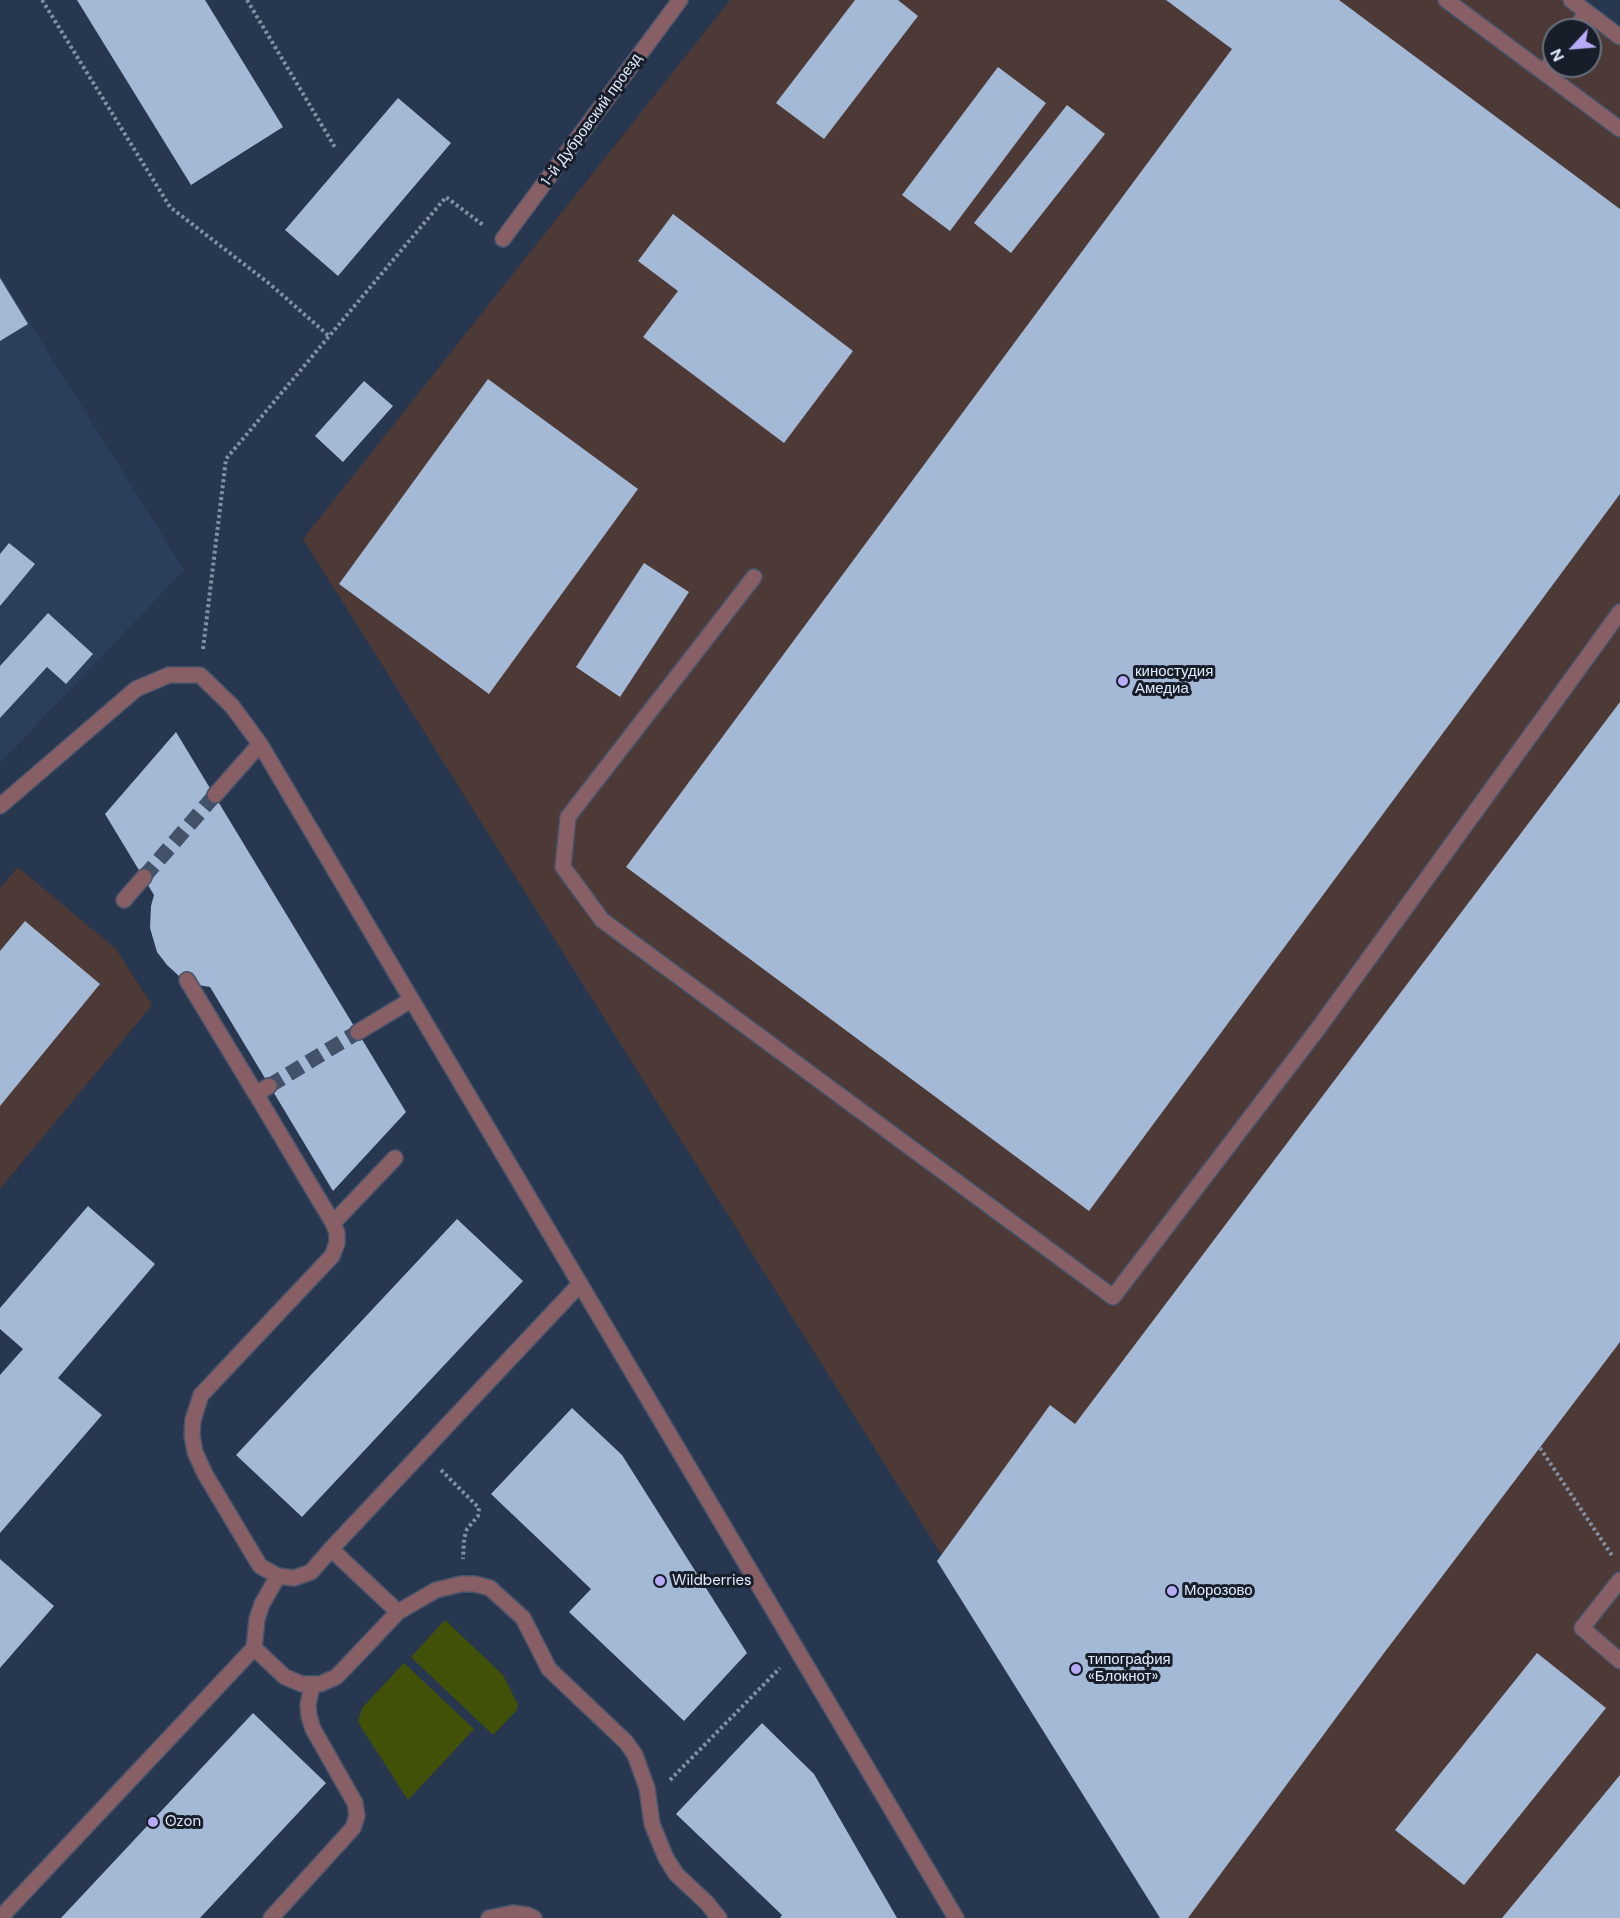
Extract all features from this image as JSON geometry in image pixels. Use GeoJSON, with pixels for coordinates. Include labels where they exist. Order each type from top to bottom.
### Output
{"type":"FeatureCollection","features":[{"type":"Feature","properties":{"kind":"street","name":"1-й Дубровский проезд"},"geometry":{"type":"LineString","coordinates":[[503,239],[680,0]]}},
{"type":"Feature","properties":{"kind":"street"},"geometry":{"type":"LineString","coordinates":[[1446,0],[1542,71]]}},
{"type":"Feature","properties":{"kind":"street"},"geometry":{"type":"LineString","coordinates":[[1571,0],[1620,37]]}},
{"type":"Feature","properties":{"kind":"street"},"geometry":{"type":"LineString","coordinates":[[1583,18],[1587,12]]}},
{"type":"Feature","properties":{"kind":"street"},"geometry":{"type":"LineString","coordinates":[[1552,78],[1620,129]]}},
{"type":"Feature","properties":{"kind":"street"},"geometry":{"type":"LineString","coordinates":[[754,577],[568,817],[563,867],[602,920],[1113,1296],[1317,1030],[1620,612]]}},
{"type":"Feature","properties":{"kind":"street"},"geometry":{"type":"LineString","coordinates":[[0,807],[136,688],[169,675],[200,675],[232,706],[260,744],[956,1918]]}},
{"type":"Feature","properties":{"kind":"street"},"geometry":{"type":"LineString","coordinates":[[215,795],[260,744]]}},
{"type":"Feature","properties":{"kind":"street"},"geometry":{"type":"LineString","coordinates":[[124,900],[144,877]]}},
{"type":"Feature","properties":{"kind":"street"},"geometry":{"type":"LineString","coordinates":[[187,980],[337,1233],[337,1243],[332,1256],[201,1395],[193,1420],[192,1436],[195,1452],[205,1474],[260,1566],[278,1576],[294,1578],[310,1572],[580,1284]]}},
{"type":"Feature","properties":{"kind":"street"},"geometry":{"type":"LineString","coordinates":[[358,1032],[411,1000]]}},
{"type":"Feature","properties":{"kind":"street"},"geometry":{"type":"LineString","coordinates":[[256,1094],[269,1086]]}},
{"type":"Feature","properties":{"kind":"street"},"geometry":{"type":"LineString","coordinates":[[333,1223],[395,1158]]}},
{"type":"Feature","properties":{"kind":"street"},"geometry":{"type":"LineString","coordinates":[[332,1549],[398,1612]]}},
{"type":"Feature","properties":{"kind":"street"},"geometry":{"type":"LineString","coordinates":[[364,1580],[375,1569]]}},
{"type":"Feature","properties":{"kind":"street"},"geometry":{"type":"LineString","coordinates":[[0,1918],[254,1648],[259,1613],[278,1576]]}},
{"type":"Feature","properties":{"kind":"street"},"geometry":{"type":"LineString","coordinates":[[1620,1580],[1582,1628],[1620,1661]]}},
{"type":"Feature","properties":{"kind":"street"},"geometry":{"type":"LineString","coordinates":[[254,1648],[293,1682],[320,1684],[336,1677],[398,1612],[420,1598],[436,1590],[461,1584],[490,1588],[523,1618],[549,1669],[626,1743],[635,1755],[644,1776],[652,1824],[666,1858],[676,1874],[707,1903],[719,1918]]}},
{"type":"Feature","properties":{"kind":"street"},"geometry":{"type":"LineString","coordinates":[[271,1918],[353,1828],[357,1816],[355,1803],[309,1716],[308,1705],[312,1685]]}},
{"type":"Feature","properties":{"kind":"street"},"geometry":{"type":"LineString","coordinates":[[489,1918],[513,1913],[534,1918]]}},
{"type":"Feature","properties":{"kind":"path"},"geometry":{"type":"LineString","coordinates":[[42,0],[170,207],[272,285],[329,336]]}},
{"type":"Feature","properties":{"kind":"path"},"geometry":{"type":"LineString","coordinates":[[247,0],[336,149]]}},
{"type":"Feature","properties":{"kind":"path"},"geometry":{"type":"LineString","coordinates":[[200,675],[226,459],[446,197],[503,239]]}},
{"type":"Feature","properties":{"kind":"path"},"geometry":{"type":"LineString","coordinates":[[1540,1448],[1613,1557]]}},
{"type":"Feature","properties":{"kind":"path"},"geometry":{"type":"LineString","coordinates":[[422,1452],[479,1508],[478,1516],[467,1529],[464,1539],[461,1584]]}},
{"type":"Feature","properties":{"kind":"path"},"geometry":{"type":"LineString","coordinates":[[648,1802],[797,1650]]}},
{"type":"Feature","properties":{"kind":"shaded area"},"geometry":{"type":"Polygon","coordinates":[[[730,0],[1563,0],[1588,18],[1542,18],[1542,78],[1602,78],[1602,28],[1620,41],[1620,1918],[1170,1918],[303,539],[730,0]]]}},
{"type":"Feature","properties":{"kind":"shaded area"},"geometry":{"type":"Polygon","coordinates":[[[0,275],[184,570],[0,763],[0,275]]]}},
{"type":"Feature","properties":{"kind":"shaded area"},"geometry":{"type":"Polygon","coordinates":[[[18,867],[116,949],[152,1005],[0,1189],[0,888],[18,867]]]}},
{"type":"Feature","properties":{"kind":"green space"},"geometry":{"type":"Polygon","coordinates":[[[445,1620],[503,1675],[518,1705],[516,1711],[493,1735],[411,1657],[445,1620]]]}},
{"type":"Feature","properties":{"kind":"green space"},"geometry":{"type":"Polygon","coordinates":[[[404,1663],[474,1729],[408,1800],[358,1722],[362,1708],[404,1663]]]}},
{"type":"Feature","properties":{"kind":"building"},"geometry":{"type":"Polygon","coordinates":[[[77,0],[205,0],[283,127],[191,185],[77,0]]]}},
{"type":"Feature","properties":{"kind":"building"},"geometry":{"type":"Polygon","coordinates":[[[855,0],[898,0],[918,16],[824,139],[776,103],[855,0]]]}},
{"type":"Feature","properties":{"kind":"building","name":"киностудия Амедиа"},"geometry":{"type":"Polygon","coordinates":[[[1166,0],[1339,0],[1620,209],[1620,494],[1089,1211],[626,867],[1232,49],[1166,0]]]}},
{"type":"Feature","properties":{"kind":"building"},"geometry":{"type":"Polygon","coordinates":[[[998,67],[1046,103],[950,231],[902,195],[998,67]]]}},
{"type":"Feature","properties":{"kind":"building"},"geometry":{"type":"Polygon","coordinates":[[[398,98],[451,143],[338,276],[285,230],[398,98]]]}},
{"type":"Feature","properties":{"kind":"building"},"geometry":{"type":"Polygon","coordinates":[[[1067,105],[1105,134],[1011,253],[974,223],[1067,105]]]}},
{"type":"Feature","properties":{"kind":"building"},"geometry":{"type":"Polygon","coordinates":[[[673,214],[853,351],[784,443],[643,337],[678,291],[638,261],[673,214]]]}},
{"type":"Feature","properties":{"kind":"building"},"geometry":{"type":"Polygon","coordinates":[[[0,278],[28,324],[0,341],[0,278]]]}},
{"type":"Feature","properties":{"kind":"building"},"geometry":{"type":"Polygon","coordinates":[[[488,379],[638,489],[489,694],[339,584],[488,379]]]}},
{"type":"Feature","properties":{"kind":"building"},"geometry":{"type":"Polygon","coordinates":[[[364,381],[393,406],[343,462],[315,436],[364,381]]]}},
{"type":"Feature","properties":{"kind":"building"},"geometry":{"type":"Polygon","coordinates":[[[9,543],[35,564],[0,606],[0,554],[9,543]]]}},
{"type":"Feature","properties":{"kind":"building"},"geometry":{"type":"Polygon","coordinates":[[[644,563],[689,592],[620,697],[576,667],[644,563]]]}},
{"type":"Feature","properties":{"kind":"building"},"geometry":{"type":"Polygon","coordinates":[[[48,613],[93,654],[66,684],[47,667],[0,718],[0,666],[48,613]]]}},
{"type":"Feature","properties":{"kind":"building"},"geometry":{"type":"Polygon","coordinates":[[[1620,702],[1620,1342],[1384,1653],[1188,1918],[1160,1918],[937,1561],[1050,1405],[1075,1424],[1620,702]]]}},
{"type":"Feature","properties":{"kind":"building"},"geometry":{"type":"Polygon","coordinates":[[[176,732],[406,1112],[333,1191],[210,987],[198,985],[179,976],[157,952],[150,928],[154,895],[105,814],[176,732]]]}},
{"type":"Feature","properties":{"kind":"building"},"geometry":{"type":"Polygon","coordinates":[[[25,921],[100,984],[0,1106],[0,951],[25,921]]]}},
{"type":"Feature","properties":{"kind":"building"},"geometry":{"type":"Polygon","coordinates":[[[88,1206],[155,1264],[58,1378],[102,1415],[0,1533],[0,1375],[23,1349],[0,1329],[0,1308],[88,1206]]]}},
{"type":"Feature","properties":{"kind":"building"},"geometry":{"type":"Polygon","coordinates":[[[457,1219],[523,1281],[302,1517],[236,1455],[457,1219]]]}},
{"type":"Feature","properties":{"kind":"building"},"geometry":{"type":"Polygon","coordinates":[[[572,1408],[622,1455],[747,1653],[684,1721],[569,1612],[591,1589],[491,1494],[572,1408]]]}},
{"type":"Feature","properties":{"kind":"building"},"geometry":{"type":"Polygon","coordinates":[[[0,1559],[54,1606],[0,1668],[0,1559]]]}},
{"type":"Feature","properties":{"kind":"building"},"geometry":{"type":"Polygon","coordinates":[[[1537,1653],[1606,1708],[1464,1885],[1395,1830],[1537,1653]]]}},
{"type":"Feature","properties":{"kind":"building"},"geometry":{"type":"Polygon","coordinates":[[[253,1713],[326,1783],[200,1918],[61,1918],[253,1713]]]}},
{"type":"Feature","properties":{"kind":"building"},"geometry":{"type":"Polygon","coordinates":[[[762,1723],[814,1774],[897,1918],[780,1918],[782,1915],[676,1814],[762,1723]]]}},
{"type":"Feature","properties":{"kind":"building"},"geometry":{"type":"Polygon","coordinates":[[[1620,1775],[1620,1918],[1502,1918],[1620,1775]]]}},
{"type":"Feature","properties":{"kind":"tunnel"},"geometry":{"type":"LineString","coordinates":[[144,877],[215,795]]}},
{"type":"Feature","properties":{"kind":"tunnel"},"geometry":{"type":"LineString","coordinates":[[269,1086],[358,1032]]}},
{"type":"Feature","properties":{"kind":"place","name":"киностудия Амедиа"},"geometry":{"type":"Point","coordinates":[1123,681]}},
{"type":"Feature","properties":{"kind":"place","name":"Wildberries"},"geometry":{"type":"Point","coordinates":[660,1581]}},
{"type":"Feature","properties":{"kind":"place","name":"Морозово"},"geometry":{"type":"Point","coordinates":[1172,1591]}},
{"type":"Feature","properties":{"kind":"place","name":"типография «Блокнот»"},"geometry":{"type":"Point","coordinates":[1076,1669]}},
{"type":"Feature","properties":{"kind":"place","name":"Ozon"},"geometry":{"type":"Point","coordinates":[153,1822]}}]}
